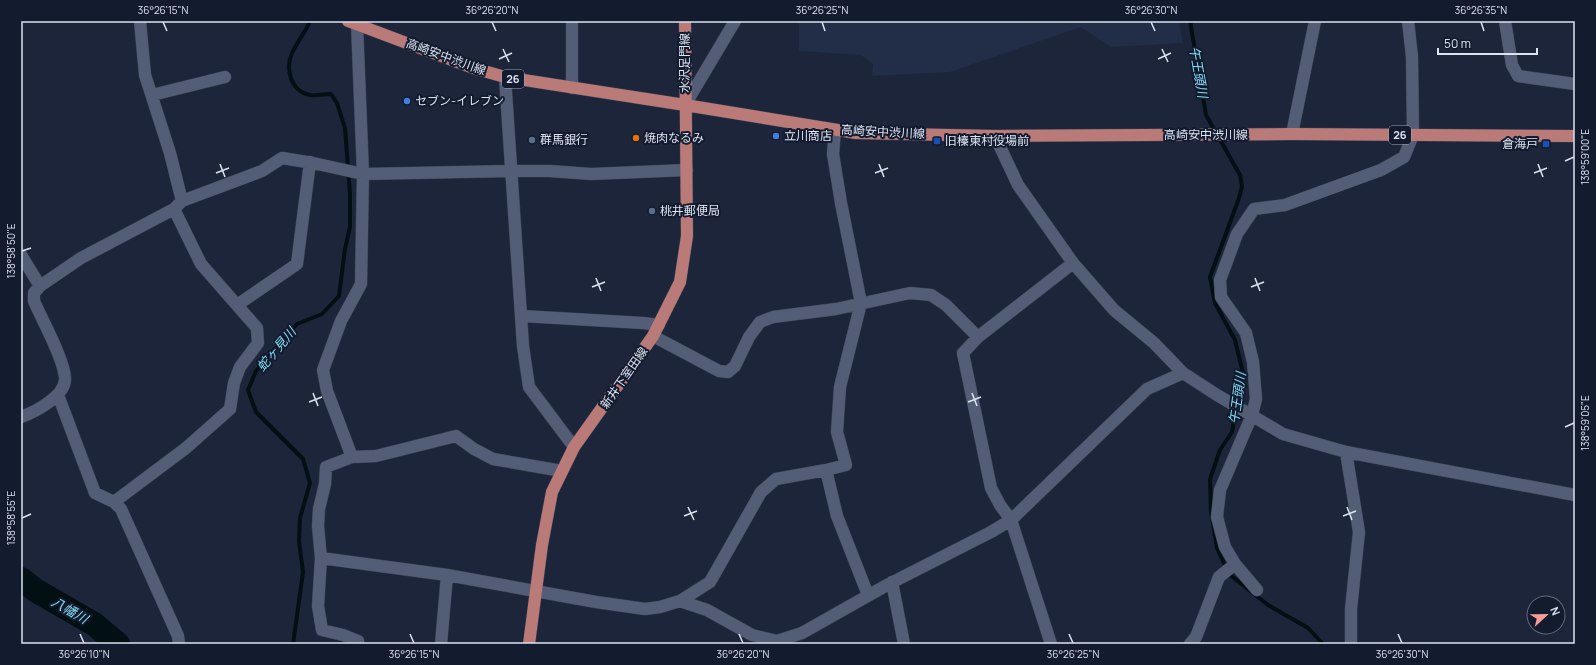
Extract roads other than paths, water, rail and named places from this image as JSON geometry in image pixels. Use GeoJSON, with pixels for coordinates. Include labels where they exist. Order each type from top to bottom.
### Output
{"type":"FeatureCollection","features":[{"type":"Feature","properties":{"kind":"main road","name":"水沢足門線"},"geometry":{"type":"LineString","coordinates":[[685,21],[685,105]]}},
{"type":"Feature","properties":{"kind":"main road","name":"高崎安中渋川線"},"geometry":{"type":"LineString","coordinates":[[352,23],[473,68],[505,77],[685,105],[856,134],[995,136],[1292,134],[1575,136]]}},
{"type":"Feature","properties":{"kind":"main road","name":"新井下室田線"},"geometry":{"type":"LineString","coordinates":[[529,644],[542,545],[552,492],[574,447],[653,336],[680,282],[687,236],[685,105]]}},
{"type":"Feature","properties":{"kind":"street"},"geometry":{"type":"LineString","coordinates":[[114,502],[186,448],[230,409],[234,383],[240,367],[258,343],[257,328],[201,264],[178,205],[170,153],[145,75],[140,21]]}},
{"type":"Feature","properties":{"kind":"street"},"geometry":{"type":"LineString","coordinates":[[572,21],[572,88]]}},
{"type":"Feature","properties":{"kind":"street"},"geometry":{"type":"LineString","coordinates":[[685,105],[735,21]]}},
{"type":"Feature","properties":{"kind":"street"},"geometry":{"type":"LineString","coordinates":[[1292,134],[1315,21]]}},
{"type":"Feature","properties":{"kind":"street"},"geometry":{"type":"LineString","coordinates":[[1257,590],[1235,564],[1225,547],[1217,517],[1220,490],[1249,413],[1256,399],[1253,362],[1246,333],[1221,297],[1220,280],[1238,234],[1254,209],[1285,205],[1381,170],[1404,156],[1412,135],[1412,56],[1408,21]]}},
{"type":"Feature","properties":{"kind":"street"},"geometry":{"type":"LineString","coordinates":[[1505,21],[1512,65],[1518,76],[1575,84]]}},
{"type":"Feature","properties":{"kind":"street"},"geometry":{"type":"LineString","coordinates":[[352,23],[363,174],[360,284],[341,321],[323,370],[327,391],[352,457]]}},
{"type":"Feature","properties":{"kind":"street"},"geometry":{"type":"LineString","coordinates":[[152,95],[225,77]]}},
{"type":"Feature","properties":{"kind":"street"},"geometry":{"type":"LineString","coordinates":[[505,77],[523,346],[529,387],[574,447]]}},
{"type":"Feature","properties":{"kind":"street"},"geometry":{"type":"LineString","coordinates":[[321,558],[447,575],[596,602],[645,609],[680,602],[710,582],[761,492],[776,479],[846,465],[837,432],[840,387],[861,304],[842,210],[833,154],[835,130]]}},
{"type":"Feature","properties":{"kind":"street"},"geometry":{"type":"LineString","coordinates":[[995,136],[1018,185],[1073,263],[1114,310],[1154,343],[1183,373],[1217,395],[1283,434],[1346,452],[1575,495]]}},
{"type":"Feature","properties":{"kind":"street"},"geometry":{"type":"LineString","coordinates":[[21,417],[35,412],[58,394],[66,379],[60,358],[34,301],[34,293],[40,286],[80,258],[178,205],[262,171],[282,158],[310,162],[363,174],[550,171],[591,174],[687,170]]}},
{"type":"Feature","properties":{"kind":"street"},"geometry":{"type":"LineString","coordinates":[[237,305],[296,264],[310,162]]}},
{"type":"Feature","properties":{"kind":"street"},"geometry":{"type":"LineString","coordinates":[[21,255],[40,286]]}},
{"type":"Feature","properties":{"kind":"street"},"geometry":{"type":"LineString","coordinates":[[1051,644],[1011,520],[1000,505],[992,488],[963,353],[978,337],[1073,263]]}},
{"type":"Feature","properties":{"kind":"street"},"geometry":{"type":"LineString","coordinates":[[653,336],[719,371],[728,372],[734,366],[749,337],[760,322],[773,317],[836,309],[910,293],[931,295],[946,305],[978,337]]}},
{"type":"Feature","properties":{"kind":"street"},"geometry":{"type":"LineString","coordinates":[[522,316],[659,325]]}},
{"type":"Feature","properties":{"kind":"street"},"geometry":{"type":"LineString","coordinates":[[680,602],[708,610],[752,634],[777,641],[802,633],[892,582],[991,532],[1011,520],[1146,389],[1183,373]]}},
{"type":"Feature","properties":{"kind":"street"},"geometry":{"type":"LineString","coordinates":[[58,394],[95,493],[114,502],[121,509],[178,636],[179,644]]}},
{"type":"Feature","properties":{"kind":"street"},"geometry":{"type":"LineString","coordinates":[[358,644],[358,641],[322,630],[318,606],[321,558],[318,526],[320,509],[326,484],[326,466],[352,457],[376,456],[456,436],[474,450],[493,459],[562,471]]}},
{"type":"Feature","properties":{"kind":"street"},"geometry":{"type":"LineString","coordinates":[[1346,452],[1359,532],[1350,608],[1351,644]]}},
{"type":"Feature","properties":{"kind":"street"},"geometry":{"type":"LineString","coordinates":[[826,470],[838,516],[868,595]]}},
{"type":"Feature","properties":{"kind":"street"},"geometry":{"type":"LineString","coordinates":[[1190,644],[1196,637],[1220,577],[1235,564]]}},
{"type":"Feature","properties":{"kind":"street"},"geometry":{"type":"LineString","coordinates":[[441,644],[447,575]]}},
{"type":"Feature","properties":{"kind":"street"},"geometry":{"type":"LineString","coordinates":[[892,582],[904,644]]}},
{"type":"Feature","properties":{"kind":"waterway","name":"蛇ヶ見川"},"geometry":{"type":"LineString","coordinates":[[293,644],[303,572],[299,541],[300,518],[310,483],[303,459],[256,412],[248,390],[256,371],[297,324],[322,314],[339,296],[345,249],[350,227],[350,194],[345,128],[337,103],[331,94],[310,95],[303,93],[294,85],[291,79],[289,66],[292,53],[310,21]]}},
{"type":"Feature","properties":{"kind":"waterway","name":"午王頭川"},"geometry":{"type":"LineString","coordinates":[[1190,21],[1206,115],[1240,175],[1242,186],[1210,277],[1215,303],[1235,340],[1243,373],[1232,432],[1220,450],[1210,479],[1211,512],[1217,548],[1229,574],[1268,605],[1308,628],[1323,644]]}},
{"type":"Feature","properties":{"kind":"waterway","name":"八幡川"},"geometry":{"type":"LineString","coordinates":[[21,579],[35,590],[94,624],[118,644]]}},
{"type":"Feature","properties":{"kind":"place","name":"セブン-イレブン"},"geometry":{"type":"Point","coordinates":[407,101]}},
{"type":"Feature","properties":{"kind":"place","name":"立川商店"},"geometry":{"type":"Point","coordinates":[776,136]}},
{"type":"Feature","properties":{"kind":"place","name":"焼肉なるみ"},"geometry":{"type":"Point","coordinates":[636,138]}},
{"type":"Feature","properties":{"kind":"place","name":"群馬銀行"},"geometry":{"type":"Point","coordinates":[532,140]}},
{"type":"Feature","properties":{"kind":"place","name":"旧榛東村役場前"},"geometry":{"type":"Point","coordinates":[937,141]}},
{"type":"Feature","properties":{"kind":"place","name":"倉海戸"},"geometry":{"type":"Point","coordinates":[1546,144]}},
{"type":"Feature","properties":{"kind":"place","name":"桃井郵便局"},"geometry":{"type":"Point","coordinates":[652,211]}}]}
